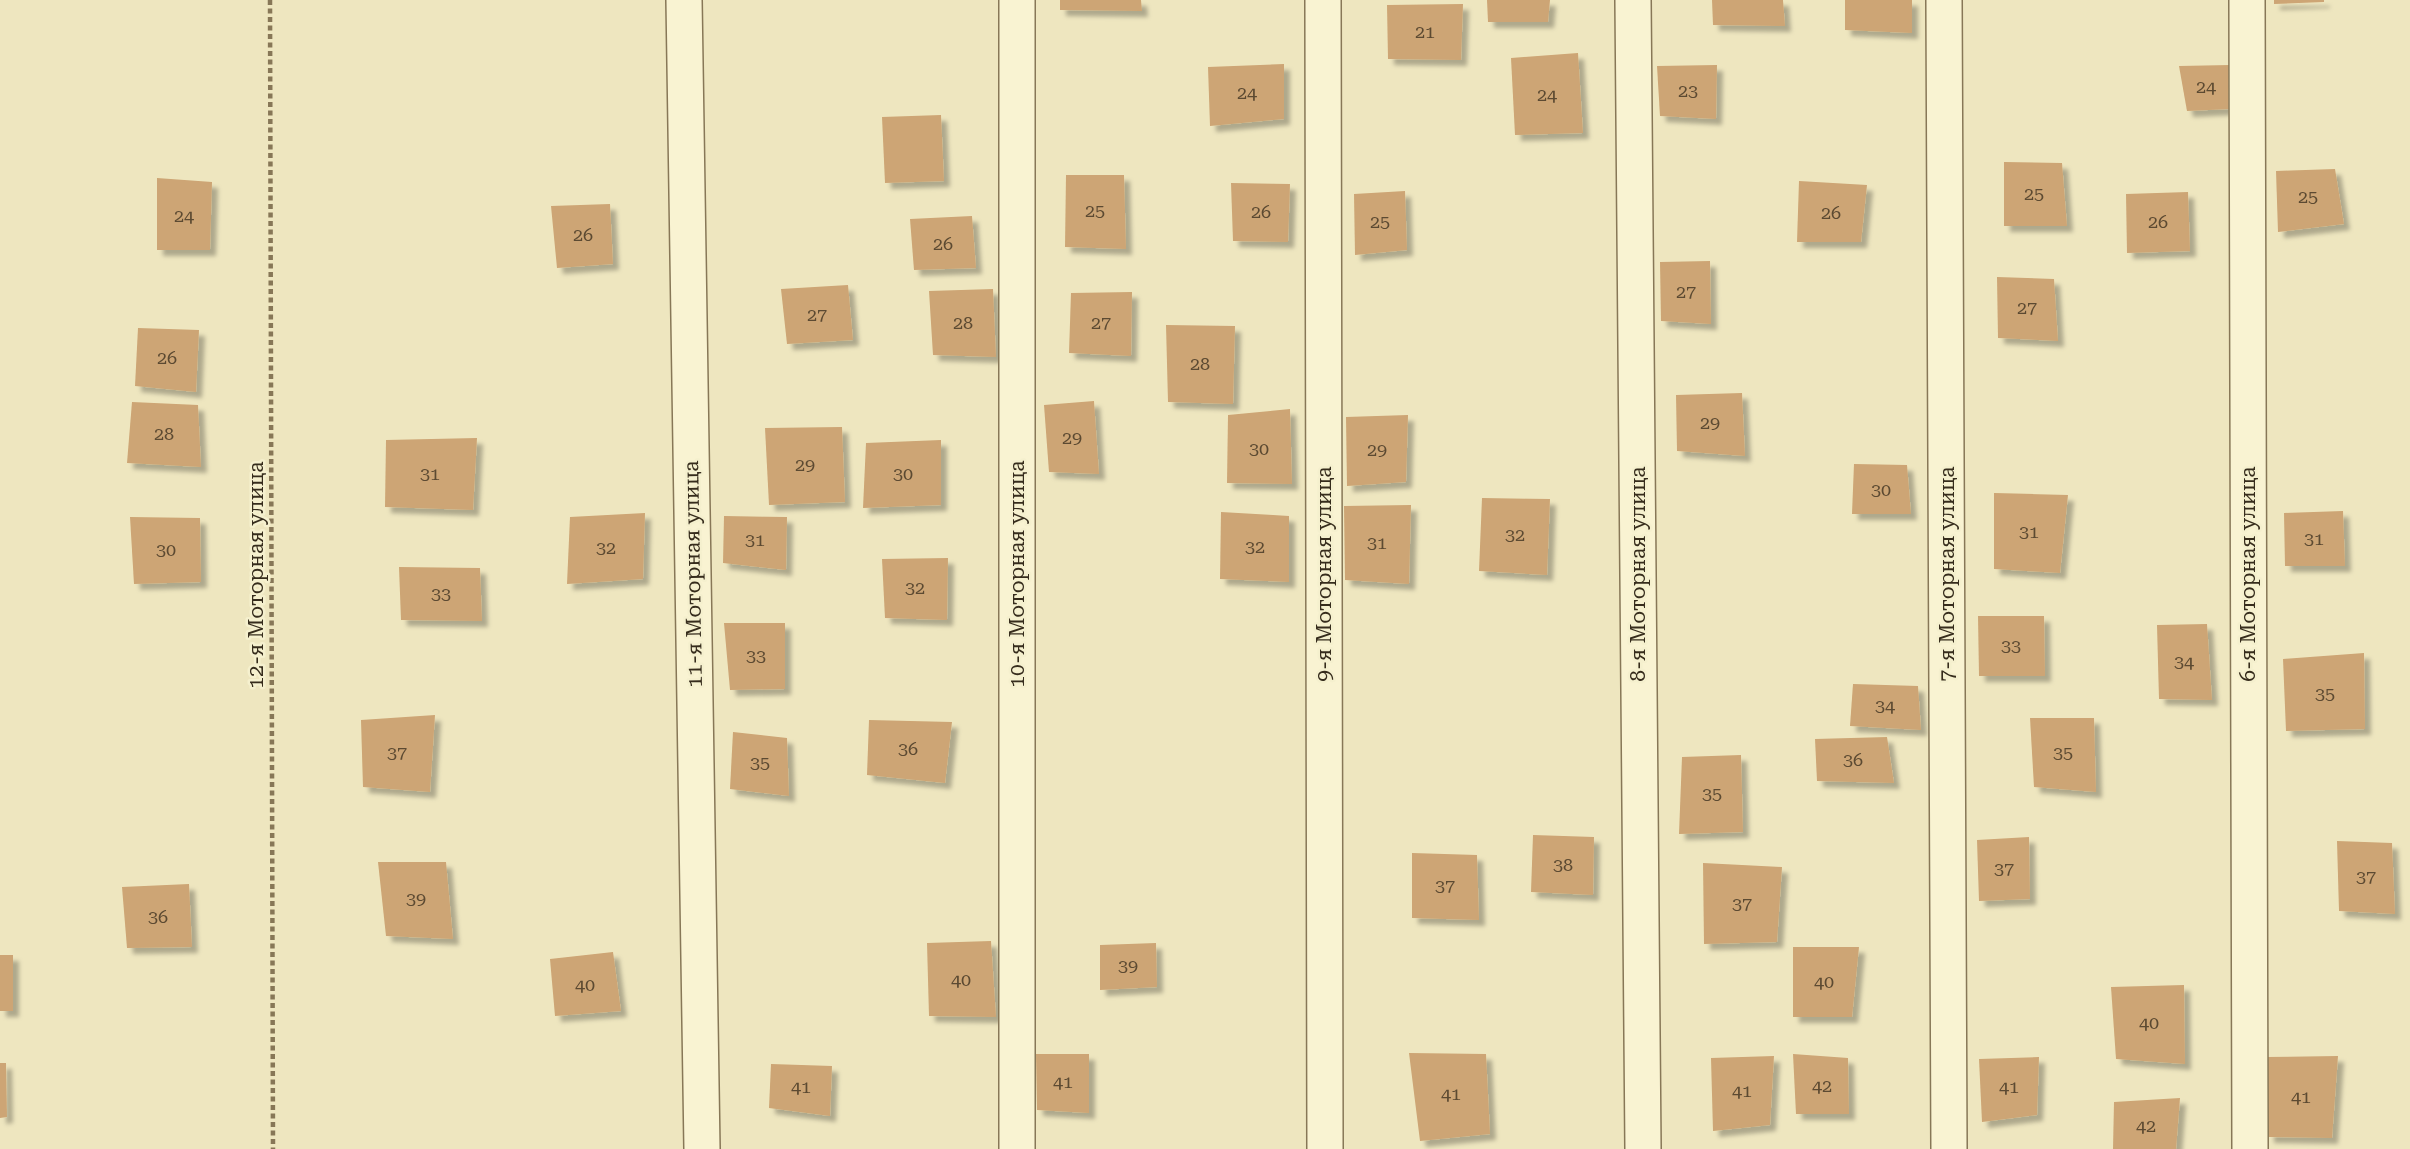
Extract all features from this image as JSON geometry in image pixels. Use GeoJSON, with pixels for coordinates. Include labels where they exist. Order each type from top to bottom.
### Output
{"type":"FeatureCollection","features":[{"type":"Feature","properties":{"kind":"street","name":"11-я Моторная улица"},"geometry":{"type":"LineString","coordinates":[[684,0],[702,1149]]}},
{"type":"Feature","properties":{"kind":"street","name":"10-я Моторная улица"},"geometry":{"type":"LineString","coordinates":[[1017,0],[1017,1149]]}},
{"type":"Feature","properties":{"kind":"street","name":"9-я Моторная улица"},"geometry":{"type":"LineString","coordinates":[[1323,0],[1325,1149]]}},
{"type":"Feature","properties":{"kind":"street","name":"8-я Моторная улица"},"geometry":{"type":"LineString","coordinates":[[1633,0],[1643,1149]]}},
{"type":"Feature","properties":{"kind":"street","name":"7-я Моторная улица"},"geometry":{"type":"LineString","coordinates":[[1944,0],[1949,1149]]}},
{"type":"Feature","properties":{"kind":"street","name":"6-я Моторная улица"},"geometry":{"type":"LineString","coordinates":[[2247,0],[2250,1149]]}},
{"type":"Feature","properties":{"kind":"path","name":"12-я Моторная улица"},"geometry":{"type":"LineString","coordinates":[[270,0],[273,1149]]}},
{"type":"Feature","properties":{"kind":"building"},"geometry":{"type":"Polygon","coordinates":[[[1060,0],[1141,0],[1142,11],[1060,10],[1060,0]]]}},
{"type":"Feature","properties":{"kind":"building"},"geometry":{"type":"Polygon","coordinates":[[[1487,0],[1550,0],[1548,22],[1488,22],[1487,0]]]}},
{"type":"Feature","properties":{"kind":"building"},"geometry":{"type":"Polygon","coordinates":[[[1712,0],[1783,0],[1785,26],[1713,25],[1712,0]]]}},
{"type":"Feature","properties":{"kind":"building"},"geometry":{"type":"Polygon","coordinates":[[[1845,0],[1912,0],[1912,33],[1845,30],[1845,0]]]}},
{"type":"Feature","properties":{"kind":"building"},"geometry":{"type":"Polygon","coordinates":[[[2274,0],[2324,0],[2324,2],[2274,4],[2274,0]]]}},
{"type":"Feature","properties":{"kind":"building"},"geometry":{"type":"Polygon","coordinates":[[[1463,4],[1461,60],[1388,59],[1387,5],[1463,4]]]}},
{"type":"Feature","properties":{"kind":"building"},"geometry":{"type":"Polygon","coordinates":[[[1578,53],[1583,133],[1515,135],[1511,58],[1578,53]]]}},
{"type":"Feature","properties":{"kind":"building"},"geometry":{"type":"Polygon","coordinates":[[[1284,64],[1284,119],[1210,126],[1208,67],[1284,64]]]}},
{"type":"Feature","properties":{"kind":"building"},"geometry":{"type":"Polygon","coordinates":[[[1717,65],[1716,119],[1660,116],[1657,66],[1717,65]]]}},
{"type":"Feature","properties":{"kind":"building"},"geometry":{"type":"Polygon","coordinates":[[[2230,65],[2229,109],[2187,111],[2179,66],[2230,65]]]}},
{"type":"Feature","properties":{"kind":"building"},"geometry":{"type":"Polygon","coordinates":[[[941,115],[944,181],[885,183],[882,117],[941,115]]]}},
{"type":"Feature","properties":{"kind":"building"},"geometry":{"type":"Polygon","coordinates":[[[2004,162],[2062,163],[2067,226],[2004,226],[2004,162]]]}},
{"type":"Feature","properties":{"kind":"building"},"geometry":{"type":"Polygon","coordinates":[[[2335,169],[2344,224],[2278,232],[2276,171],[2335,169]]]}},
{"type":"Feature","properties":{"kind":"building"},"geometry":{"type":"Polygon","coordinates":[[[1066,175],[1124,175],[1126,249],[1065,247],[1066,175]]]}},
{"type":"Feature","properties":{"kind":"building"},"geometry":{"type":"Polygon","coordinates":[[[157,178],[212,182],[210,250],[157,250],[157,178]]]}},
{"type":"Feature","properties":{"kind":"building"},"geometry":{"type":"Polygon","coordinates":[[[1799,181],[1867,185],[1861,242],[1797,242],[1799,181]]]}},
{"type":"Feature","properties":{"kind":"building"},"geometry":{"type":"Polygon","coordinates":[[[1231,183],[1290,184],[1288,242],[1233,241],[1231,183]]]}},
{"type":"Feature","properties":{"kind":"building"},"geometry":{"type":"Polygon","coordinates":[[[1405,191],[1407,250],[1355,255],[1354,194],[1405,191]]]}},
{"type":"Feature","properties":{"kind":"building"},"geometry":{"type":"Polygon","coordinates":[[[2188,192],[2190,251],[2127,253],[2126,194],[2188,192]]]}},
{"type":"Feature","properties":{"kind":"building"},"geometry":{"type":"Polygon","coordinates":[[[610,204],[613,264],[557,268],[551,206],[610,204]]]}},
{"type":"Feature","properties":{"kind":"building"},"geometry":{"type":"Polygon","coordinates":[[[972,216],[976,268],[914,270],[910,219],[972,216]]]}},
{"type":"Feature","properties":{"kind":"building"},"geometry":{"type":"Polygon","coordinates":[[[1710,261],[1711,324],[1661,321],[1660,262],[1710,261]]]}},
{"type":"Feature","properties":{"kind":"building"},"geometry":{"type":"Polygon","coordinates":[[[1997,277],[2054,279],[2058,341],[1998,338],[1997,277]]]}},
{"type":"Feature","properties":{"kind":"building"},"geometry":{"type":"Polygon","coordinates":[[[848,285],[853,340],[787,344],[781,289],[848,285]]]}},
{"type":"Feature","properties":{"kind":"building"},"geometry":{"type":"Polygon","coordinates":[[[993,289],[996,357],[933,355],[929,291],[993,289]]]}},
{"type":"Feature","properties":{"kind":"building"},"geometry":{"type":"Polygon","coordinates":[[[1132,292],[1131,356],[1069,353],[1071,293],[1132,292]]]}},
{"type":"Feature","properties":{"kind":"building"},"geometry":{"type":"Polygon","coordinates":[[[1166,325],[1235,326],[1233,404],[1168,402],[1166,325]]]}},
{"type":"Feature","properties":{"kind":"building"},"geometry":{"type":"Polygon","coordinates":[[[138,328],[199,330],[196,392],[135,386],[138,328]]]}},
{"type":"Feature","properties":{"kind":"building"},"geometry":{"type":"Polygon","coordinates":[[[1742,393],[1745,456],[1677,451],[1676,395],[1742,393]]]}},
{"type":"Feature","properties":{"kind":"building"},"geometry":{"type":"Polygon","coordinates":[[[1094,401],[1099,474],[1049,472],[1044,405],[1094,401]]]}},
{"type":"Feature","properties":{"kind":"building"},"geometry":{"type":"Polygon","coordinates":[[[132,402],[198,405],[201,467],[127,463],[132,402]]]}},
{"type":"Feature","properties":{"kind":"building"},"geometry":{"type":"Polygon","coordinates":[[[1290,409],[1292,484],[1227,483],[1228,415],[1290,409]]]}},
{"type":"Feature","properties":{"kind":"building"},"geometry":{"type":"Polygon","coordinates":[[[1408,415],[1406,482],[1347,486],[1346,417],[1408,415]]]}},
{"type":"Feature","properties":{"kind":"building"},"geometry":{"type":"Polygon","coordinates":[[[842,427],[845,502],[769,505],[765,428],[842,427]]]}},
{"type":"Feature","properties":{"kind":"building"},"geometry":{"type":"Polygon","coordinates":[[[477,438],[473,510],[385,507],[386,440],[477,438]]]}},
{"type":"Feature","properties":{"kind":"building"},"geometry":{"type":"Polygon","coordinates":[[[941,440],[941,505],[863,508],[866,443],[941,440]]]}},
{"type":"Feature","properties":{"kind":"building"},"geometry":{"type":"Polygon","coordinates":[[[1854,464],[1907,465],[1911,514],[1852,514],[1854,464]]]}},
{"type":"Feature","properties":{"kind":"building"},"geometry":{"type":"Polygon","coordinates":[[[1994,493],[2068,495],[2060,573],[1994,569],[1994,493]]]}},
{"type":"Feature","properties":{"kind":"building"},"geometry":{"type":"Polygon","coordinates":[[[1482,498],[1550,499],[1547,575],[1479,571],[1482,498]]]}},
{"type":"Feature","properties":{"kind":"building"},"geometry":{"type":"Polygon","coordinates":[[[1411,505],[1409,584],[1345,580],[1344,506],[1411,505]]]}},
{"type":"Feature","properties":{"kind":"building"},"geometry":{"type":"Polygon","coordinates":[[[2343,511],[2345,566],[2285,566],[2284,513],[2343,511]]]}},
{"type":"Feature","properties":{"kind":"building"},"geometry":{"type":"Polygon","coordinates":[[[1221,512],[1289,516],[1289,582],[1220,579],[1221,512]]]}},
{"type":"Feature","properties":{"kind":"building"},"geometry":{"type":"Polygon","coordinates":[[[645,513],[643,579],[567,584],[570,517],[645,513]]]}},
{"type":"Feature","properties":{"kind":"building"},"geometry":{"type":"Polygon","coordinates":[[[724,516],[787,517],[786,570],[723,563],[724,516]]]}},
{"type":"Feature","properties":{"kind":"building"},"geometry":{"type":"Polygon","coordinates":[[[130,517],[200,518],[201,582],[134,584],[130,517]]]}},
{"type":"Feature","properties":{"kind":"building"},"geometry":{"type":"Polygon","coordinates":[[[948,558],[947,620],[885,618],[882,559],[948,558]]]}},
{"type":"Feature","properties":{"kind":"building"},"geometry":{"type":"Polygon","coordinates":[[[399,567],[480,568],[482,621],[401,620],[399,567]]]}},
{"type":"Feature","properties":{"kind":"building"},"geometry":{"type":"Polygon","coordinates":[[[1978,616],[2044,616],[2045,676],[1979,676],[1978,616]]]}},
{"type":"Feature","properties":{"kind":"building"},"geometry":{"type":"Polygon","coordinates":[[[724,623],[785,623],[785,689],[730,690],[724,623]]]}},
{"type":"Feature","properties":{"kind":"building"},"geometry":{"type":"Polygon","coordinates":[[[2207,624],[2212,700],[2159,699],[2157,625],[2207,624]]]}},
{"type":"Feature","properties":{"kind":"building"},"geometry":{"type":"Polygon","coordinates":[[[2364,653],[2365,729],[2286,731],[2283,659],[2364,653]]]}},
{"type":"Feature","properties":{"kind":"building"},"geometry":{"type":"Polygon","coordinates":[[[1853,684],[1918,686],[1921,730],[1850,726],[1853,684]]]}},
{"type":"Feature","properties":{"kind":"building"},"geometry":{"type":"Polygon","coordinates":[[[435,715],[430,792],[363,787],[361,720],[435,715]]]}},
{"type":"Feature","properties":{"kind":"building"},"geometry":{"type":"Polygon","coordinates":[[[2030,718],[2094,718],[2096,792],[2034,787],[2030,718]]]}},
{"type":"Feature","properties":{"kind":"building"},"geometry":{"type":"Polygon","coordinates":[[[869,720],[952,722],[945,783],[867,775],[869,720]]]}},
{"type":"Feature","properties":{"kind":"building"},"geometry":{"type":"Polygon","coordinates":[[[733,732],[787,738],[789,796],[730,789],[733,732]]]}},
{"type":"Feature","properties":{"kind":"building"},"geometry":{"type":"Polygon","coordinates":[[[1887,737],[1894,783],[1817,781],[1815,739],[1887,737]]]}},
{"type":"Feature","properties":{"kind":"building"},"geometry":{"type":"Polygon","coordinates":[[[1741,755],[1743,832],[1679,834],[1682,757],[1741,755]]]}},
{"type":"Feature","properties":{"kind":"building"},"geometry":{"type":"Polygon","coordinates":[[[1533,835],[1594,837],[1593,895],[1531,892],[1533,835]]]}},
{"type":"Feature","properties":{"kind":"building"},"geometry":{"type":"Polygon","coordinates":[[[2029,837],[2030,899],[1979,901],[1977,840],[2029,837]]]}},
{"type":"Feature","properties":{"kind":"building"},"geometry":{"type":"Polygon","coordinates":[[[2337,841],[2392,843],[2395,914],[2339,911],[2337,841]]]}},
{"type":"Feature","properties":{"kind":"building"},"geometry":{"type":"Polygon","coordinates":[[[1412,853],[1477,855],[1479,920],[1412,918],[1412,853]]]}},
{"type":"Feature","properties":{"kind":"building"},"geometry":{"type":"Polygon","coordinates":[[[378,862],[446,862],[453,939],[386,936],[378,862]]]}},
{"type":"Feature","properties":{"kind":"building"},"geometry":{"type":"Polygon","coordinates":[[[1703,863],[1782,867],[1777,942],[1704,944],[1703,863]]]}},
{"type":"Feature","properties":{"kind":"building"},"geometry":{"type":"Polygon","coordinates":[[[189,884],[192,947],[127,948],[122,887],[189,884]]]}},
{"type":"Feature","properties":{"kind":"building"},"geometry":{"type":"Polygon","coordinates":[[[991,941],[996,1017],[929,1016],[927,943],[991,941]]]}},
{"type":"Feature","properties":{"kind":"building"},"geometry":{"type":"Polygon","coordinates":[[[1156,943],[1157,987],[1100,990],[1100,945],[1156,943]]]}},
{"type":"Feature","properties":{"kind":"building"},"geometry":{"type":"Polygon","coordinates":[[[1793,947],[1859,947],[1852,1017],[1793,1017],[1793,947]]]}},
{"type":"Feature","properties":{"kind":"building"},"geometry":{"type":"Polygon","coordinates":[[[613,952],[621,1011],[555,1016],[550,959],[613,952]]]}},
{"type":"Feature","properties":{"kind":"building"},"geometry":{"type":"Polygon","coordinates":[[[0,955],[13,955],[13,1011],[0,1011],[0,955]]]}},
{"type":"Feature","properties":{"kind":"building"},"geometry":{"type":"Polygon","coordinates":[[[2184,985],[2185,1064],[2116,1059],[2111,987],[2184,985]]]}},
{"type":"Feature","properties":{"kind":"building"},"geometry":{"type":"Polygon","coordinates":[[[1409,1053],[1486,1054],[1490,1134],[1420,1141],[1409,1053]]]}},
{"type":"Feature","properties":{"kind":"building"},"geometry":{"type":"Polygon","coordinates":[[[1036,1054],[1089,1054],[1089,1113],[1037,1110],[1036,1054]]]}},
{"type":"Feature","properties":{"kind":"building"},"geometry":{"type":"Polygon","coordinates":[[[1793,1054],[1848,1058],[1849,1114],[1796,1114],[1793,1054]]]}},
{"type":"Feature","properties":{"kind":"building"},"geometry":{"type":"Polygon","coordinates":[[[1774,1056],[1770,1125],[1713,1131],[1711,1058],[1774,1056]]]}},
{"type":"Feature","properties":{"kind":"building"},"geometry":{"type":"Polygon","coordinates":[[[2338,1056],[2332,1138],[2268,1137],[2267,1057],[2338,1056]]]}},
{"type":"Feature","properties":{"kind":"building"},"geometry":{"type":"Polygon","coordinates":[[[2039,1057],[2037,1115],[1982,1122],[1979,1059],[2039,1057]]]}},
{"type":"Feature","properties":{"kind":"building"},"geometry":{"type":"Polygon","coordinates":[[[0,1063],[6,1063],[7,1117],[0,1118],[0,1063]]]}},
{"type":"Feature","properties":{"kind":"building"},"geometry":{"type":"Polygon","coordinates":[[[771,1064],[832,1066],[830,1116],[769,1108],[771,1064]]]}},
{"type":"Feature","properties":{"kind":"building"},"geometry":{"type":"Polygon","coordinates":[[[2180,1098],[2176,1149],[2113,1149],[2114,1102],[2180,1098]]]}}]}
